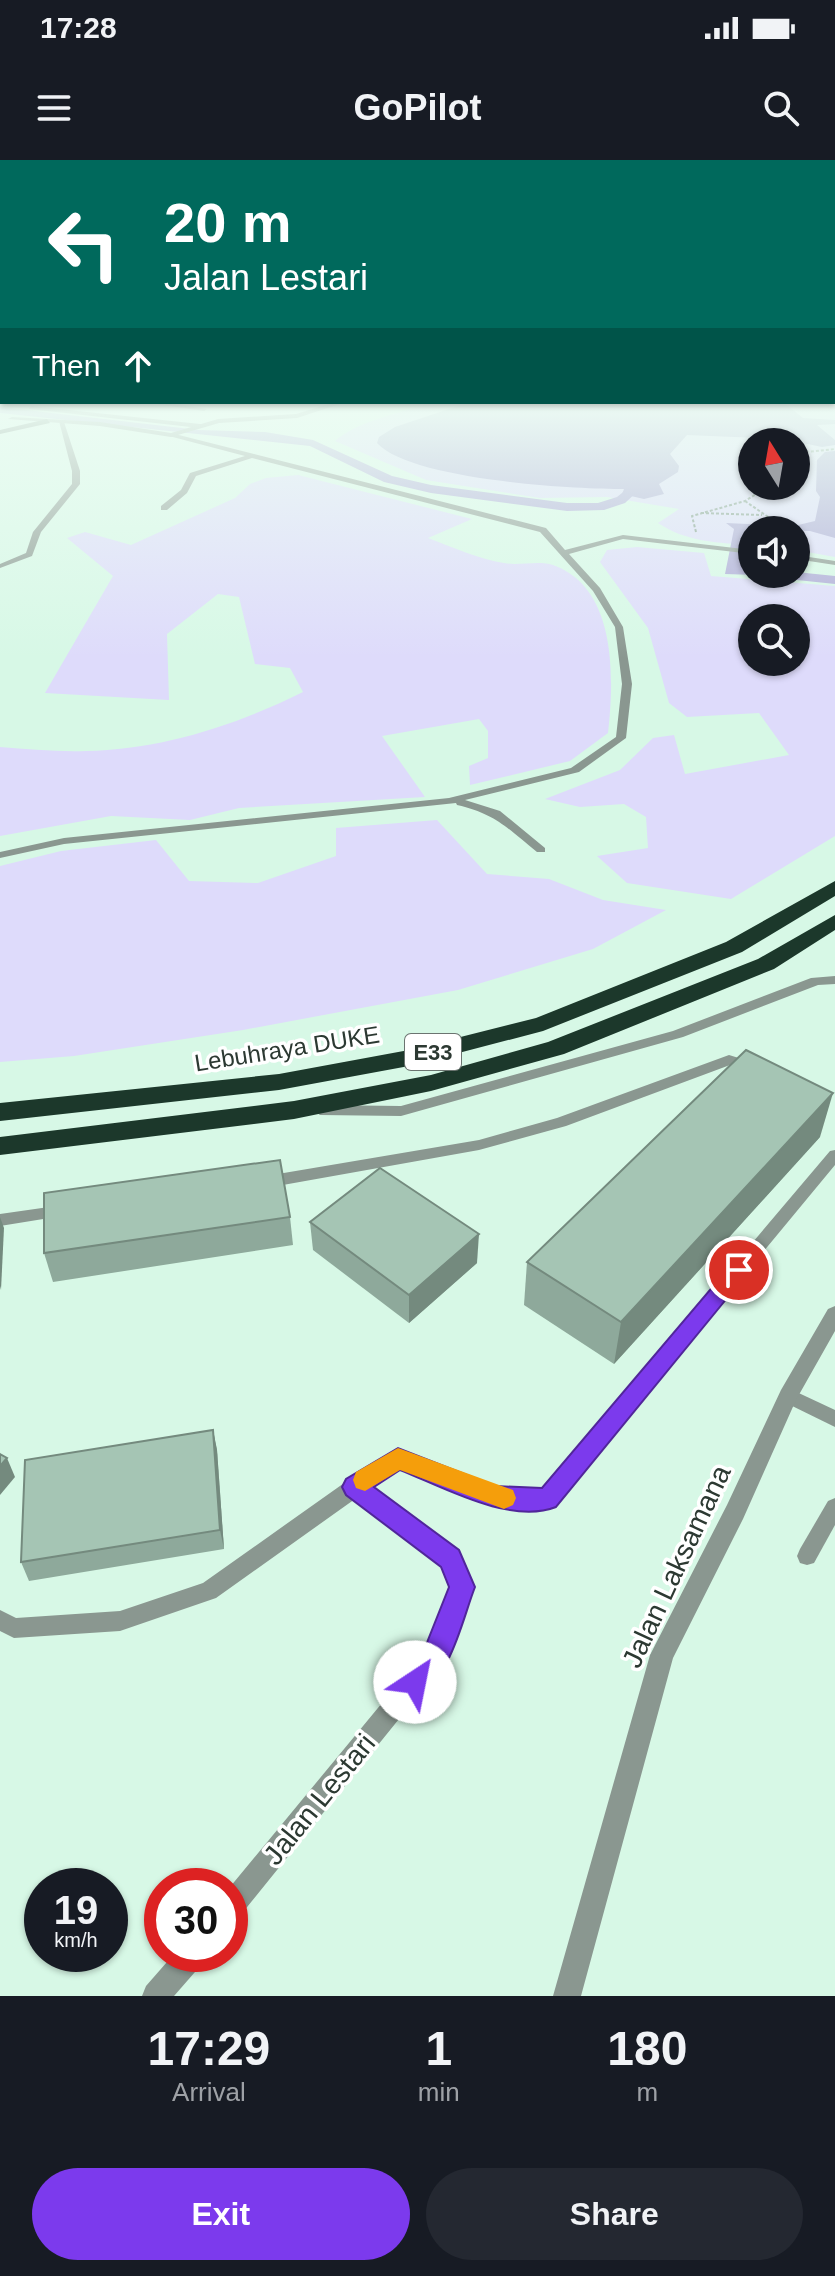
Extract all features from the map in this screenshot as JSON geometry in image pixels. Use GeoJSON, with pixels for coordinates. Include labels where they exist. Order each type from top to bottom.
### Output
{"type":"FeatureCollection","features":[{"type":"Feature","properties":{"kind":"highway","name":"Lebuhraya DUKE"},"geometry":{"type":"LineString","coordinates":[[0,1112],[279,1082],[409,1058],[543,1024],[734,947],[835,887]]}},
{"type":"Feature","properties":{"kind":"highway","name":"E33"},"geometry":{"type":"LineString","coordinates":[[0,1146],[294,1110],[431,1083],[556,1048],[766,964],[835,921]]}},
{"type":"Feature","properties":{"kind":"street","name":"Jalan Laksamana"},"geometry":{"type":"LineString","coordinates":[[567,1996],[662,1655],[735,1512],[788,1396],[835,1314]]}},
{"type":"Feature","properties":{"kind":"street","name":"Jalan Lestari"},"geometry":{"type":"LineString","coordinates":[[248,1886],[433,1659],[462,1587],[450,1559],[414,1532]]}},
{"type":"Feature","properties":{"kind":"street"},"geometry":{"type":"LineString","coordinates":[[156,1996],[177,1972]]}},
{"type":"Feature","properties":{"kind":"lane"},"geometry":{"type":"LineString","coordinates":[[2,566],[29,554],[37,532],[74,487]]}},
{"type":"Feature","properties":{"kind":"lane"},"geometry":{"type":"LineString","coordinates":[[164,508],[186,487]]}},
{"type":"Feature","properties":{"kind":"lane"},"geometry":{"type":"LineString","coordinates":[[0,855],[64,841],[449,801],[575,770],[621,738],[627,684],[619,627],[597,590],[543,530],[369,487]]}},
{"type":"Feature","properties":{"kind":"lane"},"geometry":{"type":"LineString","coordinates":[[564,553],[623,537],[738,551]]}},
{"type":"Feature","properties":{"kind":"lane"},"geometry":{"type":"LineString","coordinates":[[810,559],[835,563]]}},
{"type":"Feature","properties":{"kind":"lane"},"geometry":{"type":"LineString","coordinates":[[449,801],[485,805],[501,813],[513,829],[541,850]]}},
{"type":"Feature","properties":{"kind":"lane"},"geometry":{"type":"LineString","coordinates":[[294,1110],[401,1111],[678,1034],[801,986],[835,980]]}},
{"type":"Feature","properties":{"kind":"lane"},"geometry":{"type":"LineString","coordinates":[[244,1185],[479,1145],[561,1122],[729,1060],[739,1060],[767,1074]]}},
{"type":"Feature","properties":{"kind":"lane"},"geometry":{"type":"LineString","coordinates":[[0,1620],[14,1628],[120,1621],[209,1591],[296,1533],[354,1487],[398,1458],[495,1497],[547,1499],[835,1155]]}},
{"type":"Feature","properties":{"kind":"lane"},"geometry":{"type":"LineString","coordinates":[[0,1220],[76,1209]]}},
{"type":"Feature","properties":{"kind":"lane"},"geometry":{"type":"LineString","coordinates":[[788,1396],[835,1419]]}},
{"type":"Feature","properties":{"kind":"lane"},"geometry":{"type":"LineString","coordinates":[[354,1487],[414,1532]]}},
{"type":"Feature","properties":{"kind":"lane"},"geometry":{"type":"LineString","coordinates":[[807,1556],[835,1507]]}},
{"type":"Feature","properties":{"kind":"path"},"geometry":{"type":"LineString","coordinates":[[705,547],[692,516],[745,501],[762,515]]}},
{"type":"Feature","properties":{"kind":"path"},"geometry":{"type":"LineString","coordinates":[[698,513],[762,515]]}},
{"type":"Feature","properties":{"kind":"shaded area"},"geometry":{"type":"Polygon","coordinates":[[[247,487],[344,487],[472,519],[428,538],[495,561],[553,565],[574,577],[590,594],[601,614],[607,638],[611,688],[608,733],[570,761],[470,785],[469,766],[488,758],[488,731],[479,719],[382,736],[425,797],[239,808],[190,820],[111,816],[0,836],[0,747],[114,750],[170,741],[225,725],[303,692],[290,668],[255,664],[239,597],[218,594],[167,634],[169,700],[45,693],[113,576],[67,538],[85,532],[131,545],[235,498],[247,487]]]}},
{"type":"Feature","properties":{"kind":"shaded area"},"geometry":{"type":"Polygon","coordinates":[[[468,487],[738,487],[738,500],[810,500],[810,487],[835,487],[835,557],[810,553],[810,516],[738,516],[738,544],[727,543],[680,534],[658,523],[679,509],[607,497],[540,498],[468,487]]]}},
{"type":"Feature","properties":{"kind":"shaded area"},"geometry":{"type":"Polygon","coordinates":[[[564,487],[660,487],[664,494],[644,499],[622,494],[624,489],[564,487]]]}},
{"type":"Feature","properties":{"kind":"shaded area"},"geometry":{"type":"Polygon","coordinates":[[[816,487],[835,487],[835,538],[810,531],[810,522],[815,521],[820,497],[816,487]]]}},
{"type":"Feature","properties":{"kind":"shaded area"},"geometry":{"type":"Polygon","coordinates":[[[726,523],[738,524],[738,574],[725,574],[734,529],[726,523]]]}},
{"type":"Feature","properties":{"kind":"shaded area"},"geometry":{"type":"Polygon","coordinates":[[[637,547],[704,553],[711,576],[738,578],[738,588],[810,588],[810,584],[835,586],[835,836],[731,899],[627,883],[597,856],[648,848],[646,817],[624,804],[580,807],[545,799],[620,770],[653,738],[674,735],[685,774],[789,755],[759,713],[687,717],[669,703],[648,628],[600,562],[607,550],[637,547]]]}},
{"type":"Feature","properties":{"kind":"shaded area"},"geometry":{"type":"Polygon","coordinates":[[[437,820],[487,874],[549,879],[603,900],[666,910],[593,949],[458,990],[243,1030],[74,1056],[0,1062],[0,866],[61,851],[156,840],[189,881],[258,883],[336,856],[336,828],[437,820]]]}},
{"type":"Feature","properties":{"kind":"building"},"geometry":{"type":"Polygon","coordinates":[[[746,1050],[833,1093],[621,1322],[527,1262],[746,1050]]]}},
{"type":"Feature","properties":{"kind":"building"},"geometry":{"type":"Polygon","coordinates":[[[280,1160],[290,1217],[44,1253],[44,1193],[280,1160]]]}},
{"type":"Feature","properties":{"kind":"building"},"geometry":{"type":"Polygon","coordinates":[[[380,1168],[479,1234],[409,1295],[310,1222],[380,1168]]]}},
{"type":"Feature","properties":{"kind":"building"},"geometry":{"type":"Polygon","coordinates":[[[213,1430],[220,1530],[21,1562],[25,1460],[213,1430]]]}},
{"type":"Feature","properties":{"kind":"building"},"geometry":{"type":"Polygon","coordinates":[[[0,1454],[7,1458],[0,1466],[0,1454]]]}},
{"type":"Feature","properties":{"kind":"waterway"},"geometry":{"type":"LineString","coordinates":[[421,487],[567,507],[599,507],[621,500],[633,487]]}},
{"type":"Feature","properties":{"kind":"waterway"},"geometry":{"type":"LineString","coordinates":[[810,577],[835,580]]}},
{"type":"Feature","properties":{"kind":"slow traffic"},"geometry":{"type":"LineString","coordinates":[[365,1480],[398,1458],[504,1498]]}},
{"type":"Feature","properties":{"kind":"route"},"geometry":{"type":"LineString","coordinates":[[415,1682],[433,1659],[462,1587],[450,1559],[354,1487],[398,1458],[495,1497],[547,1499],[739,1270]]}}]}
